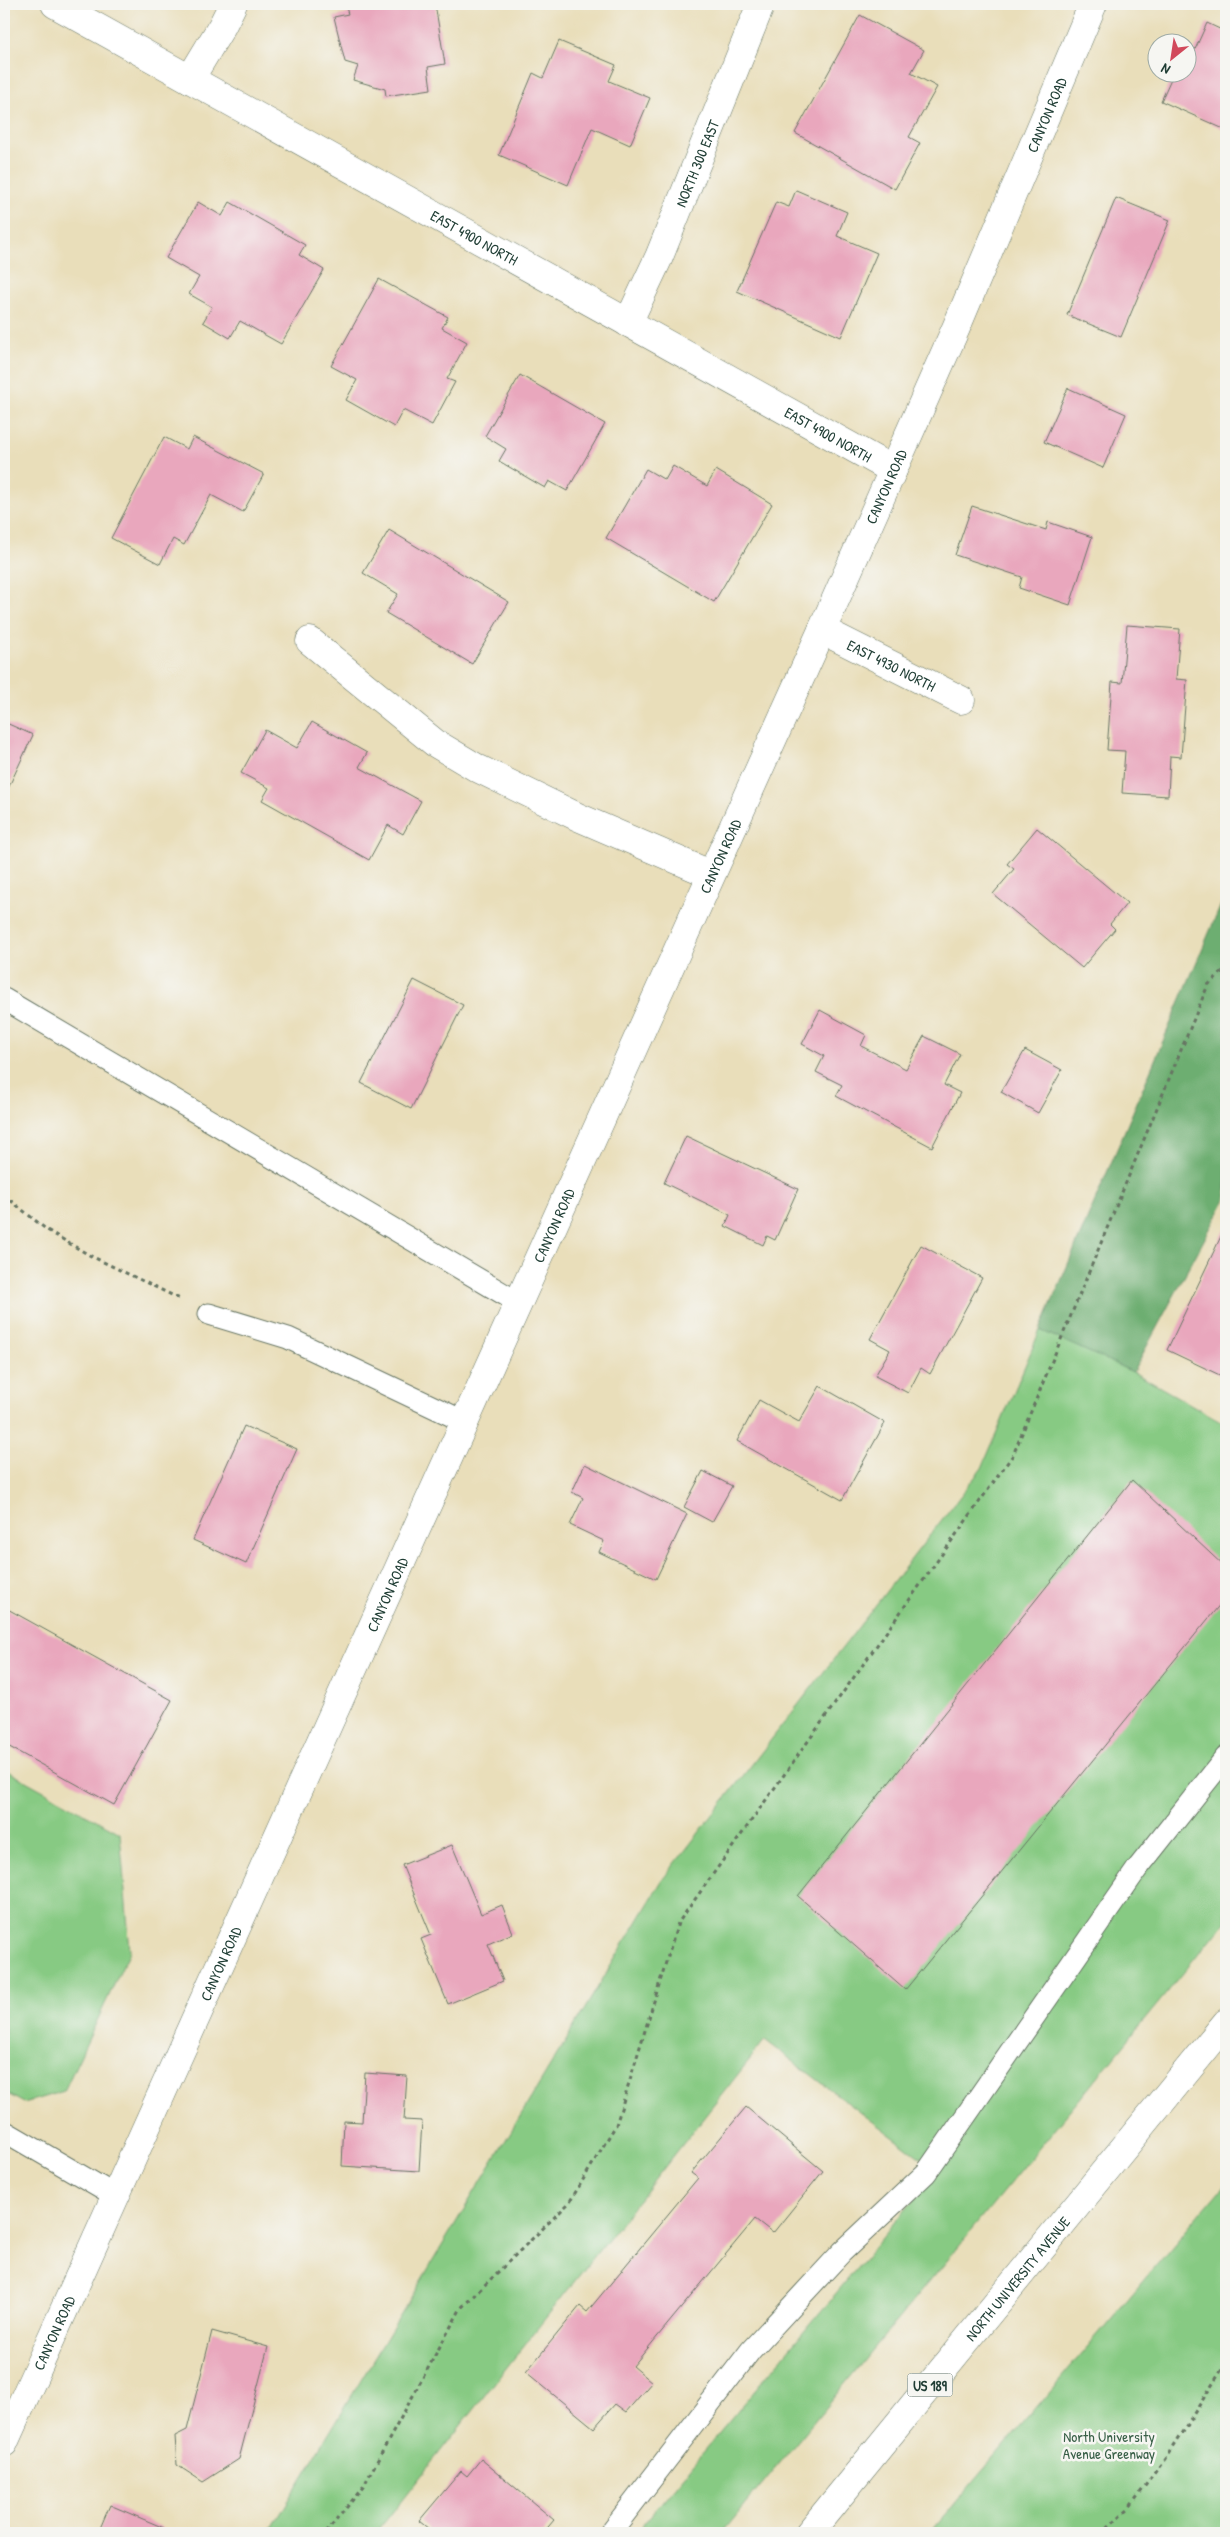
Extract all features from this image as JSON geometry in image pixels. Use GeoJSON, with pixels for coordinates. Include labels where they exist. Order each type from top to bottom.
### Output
{"type":"FeatureCollection","features":[{"type":"Feature","properties":{"kind":"main road","name":"EAST 4900 NORTH"},"geometry":{"type":"LineString","coordinates":[[55,4],[893,470]]}},
{"type":"Feature","properties":{"kind":"main road"},"geometry":{"type":"LineString","coordinates":[[190,79],[233,4]]}},
{"type":"Feature","properties":{"kind":"main road","name":"NORTH 300 EAST"},"geometry":{"type":"LineString","coordinates":[[628,322],[659,257],[761,4]]}},
{"type":"Feature","properties":{"kind":"main road","name":"CANYON ROAD"},"geometry":{"type":"LineString","coordinates":[[4,2443],[710,874],[822,630],[956,328],[1094,4]]}},
{"type":"Feature","properties":{"kind":"main road","name":"EAST 4930 NORTH"},"geometry":{"type":"LineString","coordinates":[[822,630],[961,700]]}},
{"type":"Feature","properties":{"kind":"main road"},"geometry":{"type":"LineString","coordinates":[[310,641],[435,743],[477,768],[578,817],[710,874]]}},
{"type":"Feature","properties":{"kind":"main road","name":"NORTH UNIVERSITY AVENUE"},"geometry":{"type":"LineString","coordinates":[[809,2533],[1226,2023]]}},
{"type":"Feature","properties":{"kind":"lane"},"geometry":{"type":"LineString","coordinates":[[4,999],[519,1302]]}},
{"type":"Feature","properties":{"kind":"lane"},"geometry":{"type":"LineString","coordinates":[[209,1314],[288,1338],[465,1422]]}},
{"type":"Feature","properties":{"kind":"lane"},"geometry":{"type":"LineString","coordinates":[[610,2533],[751,2350],[842,2252],[926,2173],[1137,1869],[1226,1758]]}},
{"type":"Feature","properties":{"kind":"lane"},"geometry":{"type":"LineString","coordinates":[[4,2131],[116,2196]]}},
{"type":"Feature","properties":{"kind":"path"},"geometry":{"type":"LineString","coordinates":[[326,2533],[363,2487],[461,2308],[569,2203],[616,2125],[678,1923],[1012,1455],[1208,985],[1226,968]]}},
{"type":"Feature","properties":{"kind":"path"},"geometry":{"type":"LineString","coordinates":[[4,1195],[47,1230],[89,1255],[209,1314]]}},
{"type":"Feature","properties":{"kind":"path"},"geometry":{"type":"LineString","coordinates":[[1101,2533],[1129,2508],[1167,2456],[1226,2363]]}},
{"type":"Feature","properties":{"kind":"green space"},"geometry":{"type":"Polygon","coordinates":[[[1226,893],[1226,1199],[1133,1372],[1040,1330],[1226,893]]]}},
{"type":"Feature","properties":{"kind":"green space"},"geometry":{"type":"Polygon","coordinates":[[[1040,1330],[1133,1372],[1226,1424],[1226,1921],[722,2533],[636,2533],[938,2171],[765,2040],[376,2533],[269,2533],[663,1879],[982,1468],[1040,1330]]]}},
{"type":"Feature","properties":{"kind":"green space"},"geometry":{"type":"Polygon","coordinates":[[[4,1769],[120,1833],[130,1951],[64,2091],[24,2103],[4,2092],[4,1769]]]}},
{"type":"Feature","properties":{"kind":"green space","name":"North University Avenue Greenway"},"geometry":{"type":"Polygon","coordinates":[[[1226,2183],[1226,2533],[930,2533],[1226,2183]]]}},
{"type":"Feature","properties":{"kind":"building"},"geometry":{"type":"Polygon","coordinates":[[[345,4],[435,4],[445,64],[428,67],[431,89],[386,96],[385,89],[353,80],[358,66],[345,62],[334,17],[348,14],[345,4]]]}},
{"type":"Feature","properties":{"kind":"building"},"geometry":{"type":"Polygon","coordinates":[[[860,15],[924,50],[911,73],[937,87],[909,137],[920,143],[895,189],[795,133],[860,15]]]}},
{"type":"Feature","properties":{"kind":"building"},"geometry":{"type":"Polygon","coordinates":[[[1207,23],[1226,32],[1226,130],[1161,101],[1170,82],[1198,82],[1198,43],[1207,23]]]}},
{"type":"Feature","properties":{"kind":"building"},"geometry":{"type":"Polygon","coordinates":[[[559,41],[616,65],[609,81],[650,98],[630,145],[592,128],[568,185],[499,155],[533,73],[543,78],[559,41]]]}},
{"type":"Feature","properties":{"kind":"building"},"geometry":{"type":"Polygon","coordinates":[[[796,190],[847,212],[837,236],[877,253],[841,337],[737,291],[776,202],[789,207],[796,190]]]}},
{"type":"Feature","properties":{"kind":"building"},"geometry":{"type":"Polygon","coordinates":[[[1116,198],[1170,220],[1121,337],[1067,315],[1116,198]]]}},
{"type":"Feature","properties":{"kind":"building"},"geometry":{"type":"Polygon","coordinates":[[[198,202],[222,216],[230,202],[305,245],[299,255],[324,270],[281,344],[240,321],[230,338],[203,322],[212,307],[189,294],[199,277],[166,258],[198,202]]]}},
{"type":"Feature","properties":{"kind":"building"},"geometry":{"type":"Polygon","coordinates":[[[379,279],[448,317],[442,328],[467,342],[447,379],[455,382],[432,425],[403,410],[394,427],[346,400],[357,380],[331,366],[379,279]]]}},
{"type":"Feature","properties":{"kind":"building"},"geometry":{"type":"Polygon","coordinates":[[[520,375],[605,424],[567,491],[549,481],[545,488],[499,461],[506,449],[485,436],[520,375]]]}},
{"type":"Feature","properties":{"kind":"building"},"geometry":{"type":"Polygon","coordinates":[[[1068,388],[1126,414],[1103,468],[1044,442],[1068,388]]]}},
{"type":"Feature","properties":{"kind":"building"},"geometry":{"type":"Polygon","coordinates":[[[164,437],[187,449],[193,437],[264,474],[243,512],[211,495],[184,545],[173,539],[160,564],[111,538],[164,437]]]}},
{"type":"Feature","properties":{"kind":"building"},"geometry":{"type":"Polygon","coordinates":[[[673,466],[707,486],[716,470],[772,504],[714,602],[606,538],[646,469],[665,480],[673,466]]]}},
{"type":"Feature","properties":{"kind":"building"},"geometry":{"type":"Polygon","coordinates":[[[972,506],[1046,530],[1048,522],[1092,537],[1070,605],[1019,588],[1022,577],[955,555],[972,506]]]}},
{"type":"Feature","properties":{"kind":"building"},"geometry":{"type":"Polygon","coordinates":[[[389,530],[509,602],[472,664],[386,613],[398,594],[363,573],[389,530]]]}},
{"type":"Feature","properties":{"kind":"building"},"geometry":{"type":"Polygon","coordinates":[[[1127,625],[1180,629],[1176,679],[1187,680],[1181,757],[1170,756],[1168,796],[1122,793],[1125,751],[1107,750],[1112,682],[1122,683],[1127,625]]]}},
{"type":"Feature","properties":{"kind":"building"},"geometry":{"type":"Polygon","coordinates":[[[4,722],[33,735],[4,797],[4,722]]]}},
{"type":"Feature","properties":{"kind":"building"},"geometry":{"type":"Polygon","coordinates":[[[312,722],[367,753],[359,767],[421,801],[403,834],[388,825],[369,860],[262,800],[269,788],[241,773],[265,730],[297,748],[312,722]]]}},
{"type":"Feature","properties":{"kind":"building"},"geometry":{"type":"Polygon","coordinates":[[[1037,828],[1127,903],[1110,924],[1115,929],[1082,968],[993,894],[1014,869],[1007,864],[1037,828]]]}},
{"type":"Feature","properties":{"kind":"building"},"geometry":{"type":"Polygon","coordinates":[[[414,980],[463,1005],[411,1109],[361,1083],[414,980]]]}},
{"type":"Feature","properties":{"kind":"building"},"geometry":{"type":"Polygon","coordinates":[[[820,1010],[866,1035],[861,1046],[906,1069],[924,1036],[960,1054],[944,1085],[960,1093],[932,1147],[836,1096],[842,1085],[816,1072],[824,1056],[802,1044],[820,1010]]]}},
{"type":"Feature","properties":{"kind":"building"},"geometry":{"type":"Polygon","coordinates":[[[1025,1050],[1062,1070],[1038,1113],[1001,1092],[1025,1050]]]}},
{"type":"Feature","properties":{"kind":"building"},"geometry":{"type":"Polygon","coordinates":[[[686,1136],[798,1189],[775,1240],[767,1236],[763,1245],[725,1226],[730,1215],[664,1183],[686,1136]]]}},
{"type":"Feature","properties":{"kind":"building"},"geometry":{"type":"Polygon","coordinates":[[[1224,1230],[1226,1232],[1226,1378],[1167,1350],[1224,1230]]]}},
{"type":"Feature","properties":{"kind":"building"},"geometry":{"type":"Polygon","coordinates":[[[921,1245],[982,1278],[930,1374],[921,1368],[908,1393],[875,1376],[890,1350],[870,1339],[921,1245]]]}},
{"type":"Feature","properties":{"kind":"building"},"geometry":{"type":"Polygon","coordinates":[[[820,1386],[885,1423],[842,1500],[737,1441],[759,1400],[799,1422],[820,1386]]]}},
{"type":"Feature","properties":{"kind":"building"},"geometry":{"type":"Polygon","coordinates":[[[244,1426],[297,1449],[246,1564],[193,1540],[244,1426]]]}},
{"type":"Feature","properties":{"kind":"building"},"geometry":{"type":"Polygon","coordinates":[[[585,1464],[687,1514],[656,1579],[599,1552],[604,1541],[570,1525],[583,1498],[572,1492],[585,1464]]]}},
{"type":"Feature","properties":{"kind":"building"},"geometry":{"type":"Polygon","coordinates":[[[703,1471],[732,1486],[712,1522],[684,1507],[703,1471]]]}},
{"type":"Feature","properties":{"kind":"building"},"geometry":{"type":"Polygon","coordinates":[[[1132,1480],[1226,1568],[1226,1597],[905,1990],[798,1896],[1132,1480]]]}},
{"type":"Feature","properties":{"kind":"building"},"geometry":{"type":"Polygon","coordinates":[[[4,1607],[172,1700],[114,1805],[4,1744],[4,1607]]]}},
{"type":"Feature","properties":{"kind":"building"},"geometry":{"type":"Polygon","coordinates":[[[452,1845],[481,1914],[502,1905],[513,1933],[488,1944],[503,1981],[448,2004],[421,1939],[431,1935],[402,1865],[452,1845]]]}},
{"type":"Feature","properties":{"kind":"building"},"geometry":{"type":"Polygon","coordinates":[[[365,2073],[407,2076],[404,2120],[422,2121],[419,2171],[342,2166],[344,2121],[362,2122],[365,2073]]]}},
{"type":"Feature","properties":{"kind":"building"},"geometry":{"type":"Polygon","coordinates":[[[746,2107],[823,2171],[773,2233],[755,2219],[633,2366],[652,2382],[626,2412],[615,2404],[594,2428],[526,2372],[580,2306],[587,2312],[698,2178],[691,2173],[746,2107]]]}},
{"type":"Feature","properties":{"kind":"building"},"geometry":{"type":"Polygon","coordinates":[[[212,2331],[268,2347],[239,2459],[203,2482],[177,2465],[175,2436],[187,2430],[212,2331]]]}},
{"type":"Feature","properties":{"kind":"building"},"geometry":{"type":"Polygon","coordinates":[[[481,2459],[554,2520],[543,2533],[425,2533],[429,2529],[419,2521],[461,2471],[467,2476],[481,2459]]]}},
{"type":"Feature","properties":{"kind":"building"},"geometry":{"type":"Polygon","coordinates":[[[110,2505],[164,2528],[161,2533],[98,2533],[110,2505]]]}}]}
